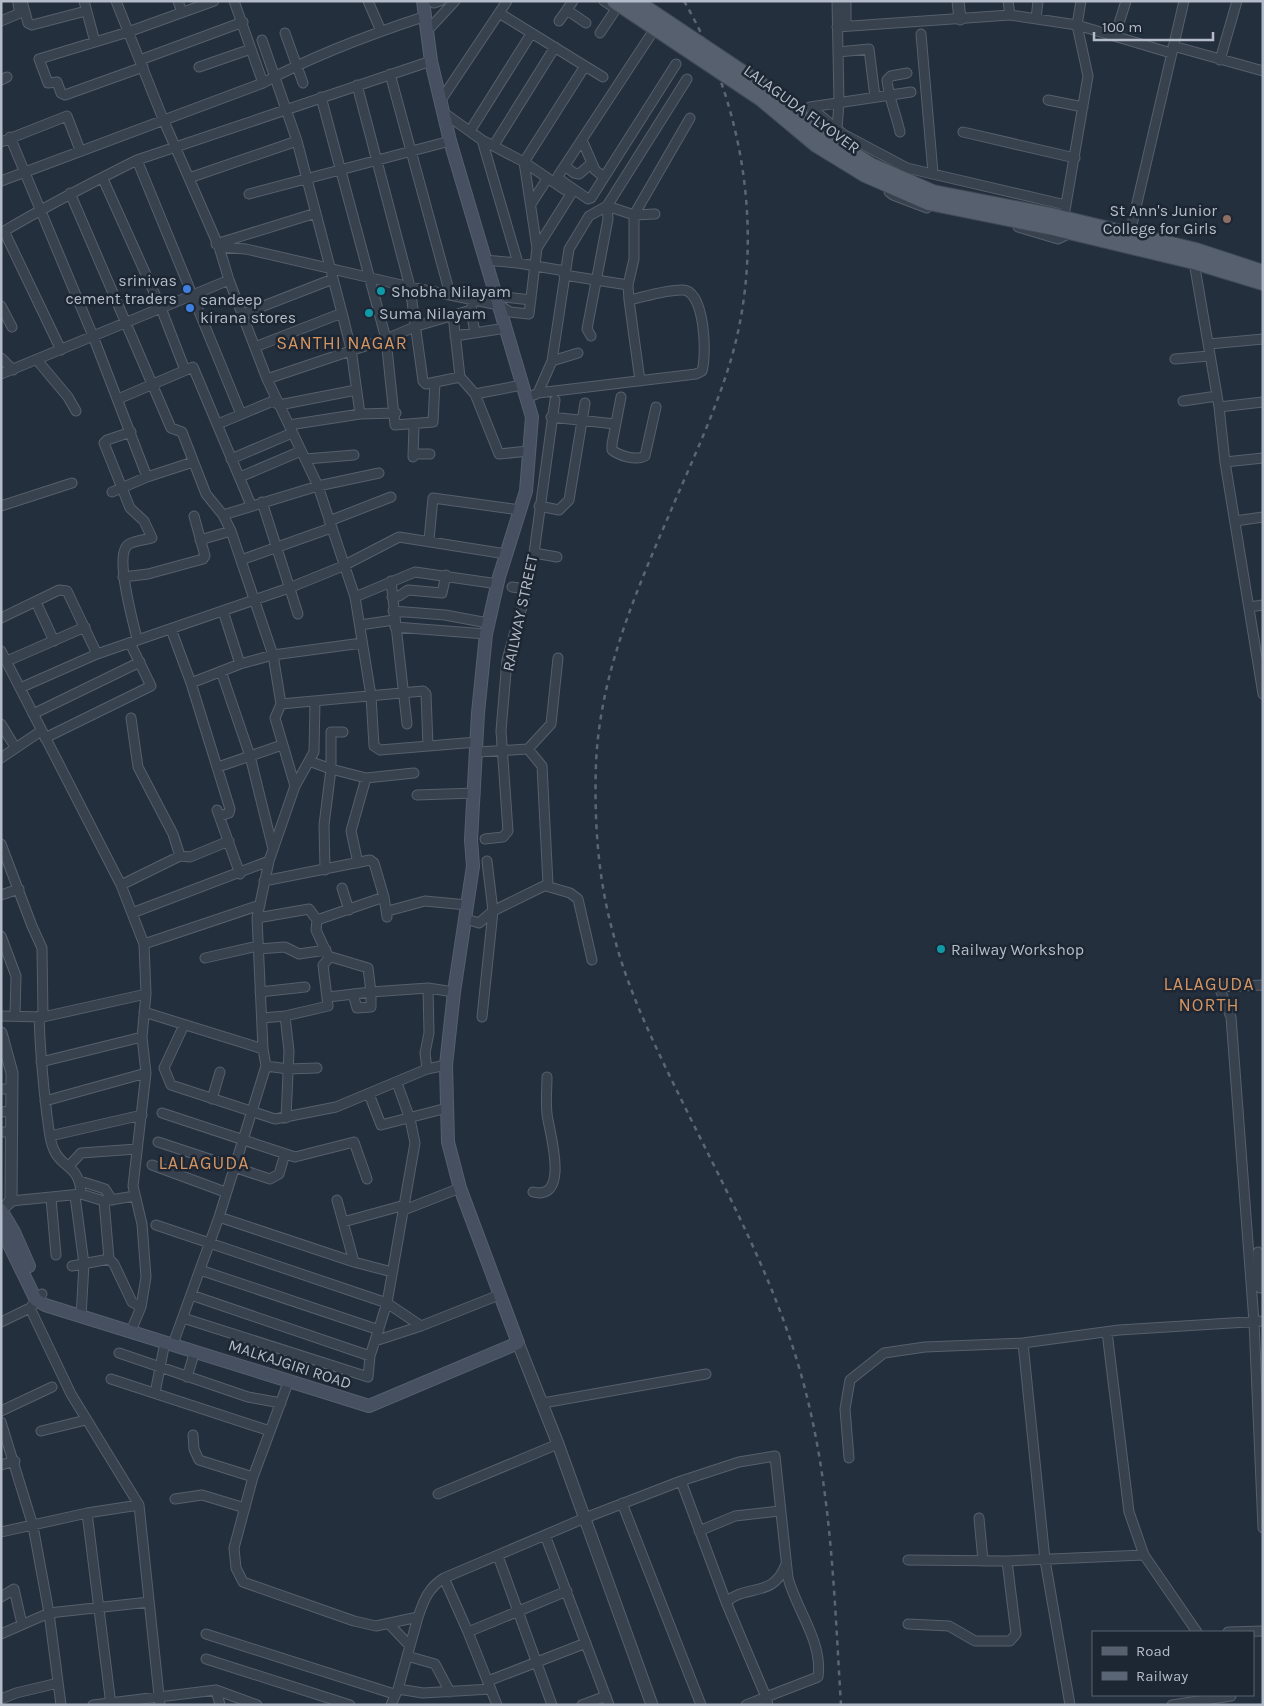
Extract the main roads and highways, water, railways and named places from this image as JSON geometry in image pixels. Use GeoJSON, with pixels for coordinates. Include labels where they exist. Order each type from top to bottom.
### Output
{"type":"FeatureCollection","features":[{"type":"Feature","properties":{"kind":"main road","name":"MALKAJGIRI ROAD"},"geometry":{"type":"LineString","coordinates":[[38,1302],[369,1406],[518,1343],[460,1188],[448,1142],[446,1065],[454,992],[473,866],[471,840],[487,629],[506,554],[526,492],[533,396],[522,385],[450,142],[431,60],[423,1]]}},
{"type":"Feature","properties":{"kind":"main road","name":"LALAGUDA FLYOVER"},"geometry":{"type":"LineString","coordinates":[[636,1],[768,89],[824,135],[871,164],[933,192],[1057,216],[1072,232],[1260,277]]}},
{"type":"Feature","properties":{"kind":"main road","name":"LALAGUDA FLYOVER"},"geometry":{"type":"LineString","coordinates":[[615,5],[761,99],[816,145],[865,175],[929,203],[1057,216]]}},
{"type":"Feature","properties":{"kind":"main road"},"geometry":{"type":"LineString","coordinates":[[1057,216],[1196,250],[1260,277]]}},
{"type":"Feature","properties":{"kind":"main road"},"geometry":{"type":"LineString","coordinates":[[1,1210],[14,1232],[38,1302]]}},
{"type":"Feature","properties":{"kind":"main road"},"geometry":{"type":"LineString","coordinates":[[1,1228],[38,1302]]}},
{"type":"Feature","properties":{"kind":"railway"},"geometry":{"type":"LineString","coordinates":[[684,1],[705,42],[722,84],[735,129],[743,174],[747,220],[747,266],[742,311],[726,376],[703,437],[632,605],[621,636],[604,698],[596,763],[598,852],[609,918],[628,981],[661,1059],[738,1214],[765,1273],[788,1333],[802,1379],[822,1471],[828,1517],[841,1705]]}},
{"type":"Feature","properties":{"kind":"place","name":"St Ann's Junior College for Girls"},"geometry":{"type":"Point","coordinates":[1227,219]}},
{"type":"Feature","properties":{"kind":"place","name":"srinivas cement traders"},"geometry":{"type":"Point","coordinates":[187,289]}},
{"type":"Feature","properties":{"kind":"place","name":"Shobha Nilayam"},"geometry":{"type":"Point","coordinates":[381,291]}},
{"type":"Feature","properties":{"kind":"place","name":"sandeep kirana stores"},"geometry":{"type":"Point","coordinates":[190,308]}},
{"type":"Feature","properties":{"kind":"place","name":"Suma Nilayam"},"geometry":{"type":"Point","coordinates":[369,313]}},
{"type":"Feature","properties":{"kind":"place","name":"Railway Workshop"},"geometry":{"type":"Point","coordinates":[941,949]}},
{"type":"Feature","properties":{"kind":"district","name":"SANTHI NAGAR"},"geometry":{"type":"Point","coordinates":[342,343]}},
{"type":"Feature","properties":{"kind":"district","name":"LALAGUDA NORTH"},"geometry":{"type":"Point","coordinates":[1209,994]}},
{"type":"Feature","properties":{"kind":"district","name":"LALAGUDA"},"geometry":{"type":"Point","coordinates":[204,1163]}}]}
